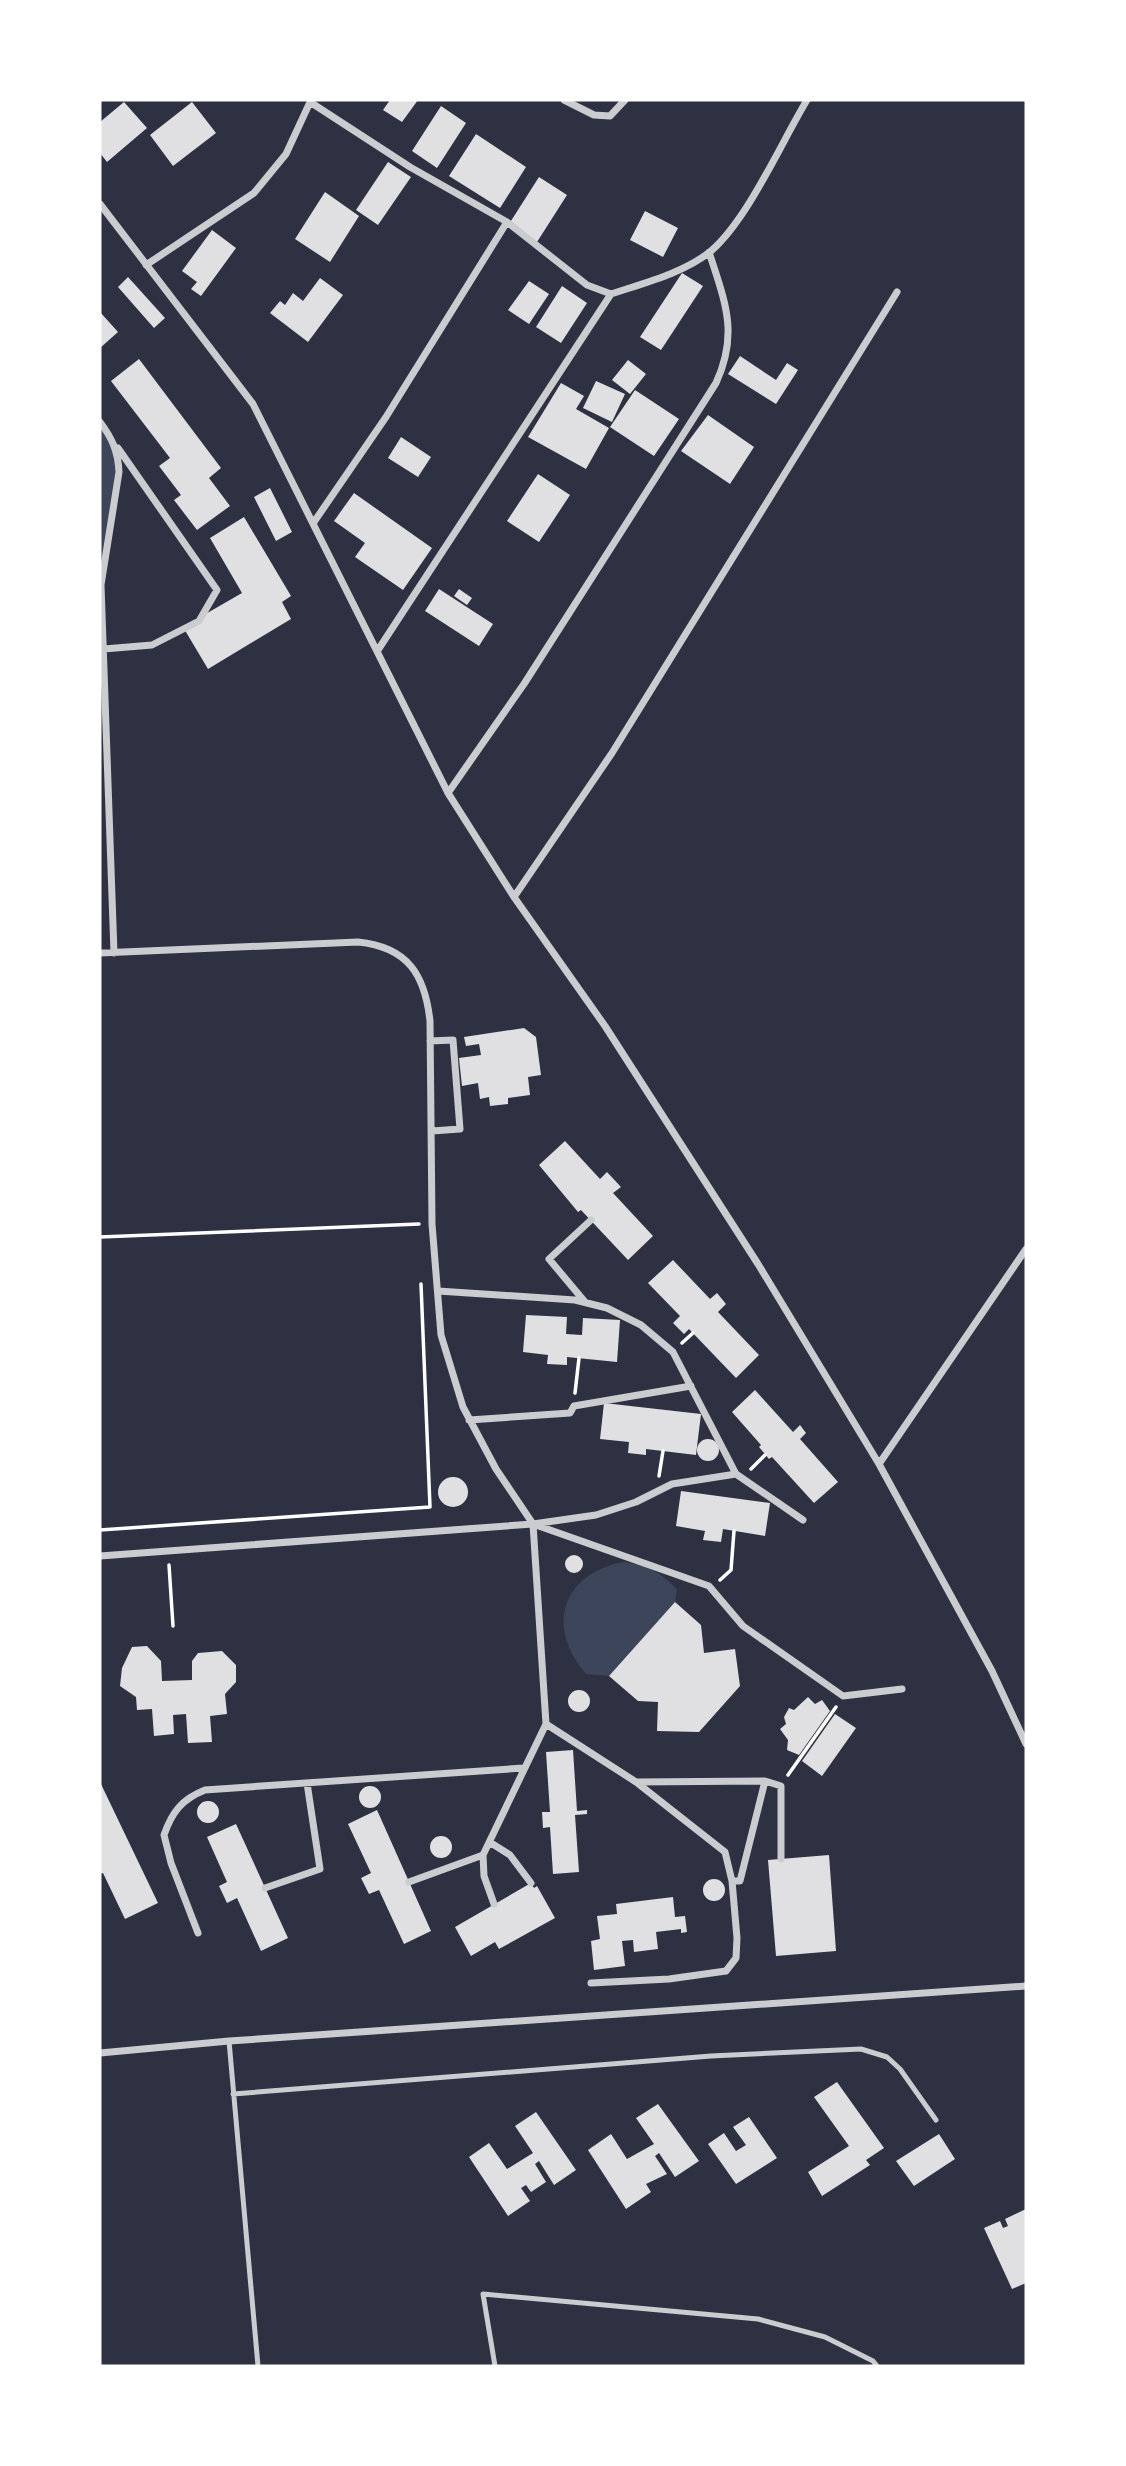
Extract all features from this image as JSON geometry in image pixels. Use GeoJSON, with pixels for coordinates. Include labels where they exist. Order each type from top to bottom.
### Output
{"type":"FeatureCollection","features":[{"type":"Feature","properties":{"kind":"street"},"geometry":{"type":"LineString","coordinates":[[564,100],[594,115],[610,116],[625,100]]}},
{"type":"Feature","properties":{"kind":"street"},"geometry":{"type":"LineString","coordinates":[[378,650],[611,294],[683,267],[709,252],[738,219],[807,100]]}},
{"type":"Feature","properties":{"kind":"street"},"geometry":{"type":"LineString","coordinates":[[146,265],[254,192],[286,154],[310,101],[410,167],[507,222],[587,285],[611,294]]}},
{"type":"Feature","properties":{"kind":"street"},"geometry":{"type":"LineString","coordinates":[[100,204],[253,404],[448,793],[514,897],[612,1038],[758,1264],[879,1464],[992,1671],[1026,1744]]}},
{"type":"Feature","properties":{"kind":"street"},"geometry":{"type":"LineString","coordinates":[[314,522],[386,417],[507,222]]}},
{"type":"Feature","properties":{"kind":"street"},"geometry":{"type":"LineString","coordinates":[[448,793],[524,684],[716,383],[727,360],[731,333],[726,303],[709,252]]}},
{"type":"Feature","properties":{"kind":"street"},"geometry":{"type":"LineString","coordinates":[[514,897],[611,753],[897,292]]}},
{"type":"Feature","properties":{"kind":"street"},"geometry":{"type":"LineString","coordinates":[[100,422],[217,590],[199,621],[152,645],[104,649]]}},
{"type":"Feature","properties":{"kind":"street"},"geometry":{"type":"LineString","coordinates":[[112,438],[118,455],[119,472],[101,585],[114,953]]}},
{"type":"Feature","properties":{"kind":"street"},"geometry":{"type":"LineString","coordinates":[[100,953],[358,942],[379,944],[411,964],[427,992],[432,1224],[441,1335],[469,1420],[496,1469],[533,1524],[546,1724],[483,1855],[410,1882]]}},
{"type":"Feature","properties":{"kind":"street"},"geometry":{"type":"LineString","coordinates":[[430,1041],[453,1040],[460,1129],[432,1131]]}},
{"type":"Feature","properties":{"kind":"street"},"geometry":{"type":"LineString","coordinates":[[585,1303],[549,1259],[591,1220]]}},
{"type":"Feature","properties":{"kind":"street"},"geometry":{"type":"LineString","coordinates":[[879,1464],[1026,1249]]}},
{"type":"Feature","properties":{"kind":"street"},"geometry":{"type":"LineString","coordinates":[[438,1291],[585,1303],[607,1308],[641,1325],[673,1352],[738,1476],[803,1520]]}},
{"type":"Feature","properties":{"kind":"street"},"geometry":{"type":"LineString","coordinates":[[469,1420],[570,1413],[574,1406],[691,1387]]}},
{"type":"Feature","properties":{"kind":"street"},"geometry":{"type":"LineString","coordinates":[[100,1556],[533,1524],[596,1515],[636,1502],[671,1484],[738,1476]]}},
{"type":"Feature","properties":{"kind":"street"},"geometry":{"type":"LineString","coordinates":[[533,1524],[710,1588],[743,1626],[843,1696],[902,1689]]}},
{"type":"Feature","properties":{"kind":"street"},"geometry":{"type":"LineString","coordinates":[[546,1724],[636,1782],[706,1835],[725,1853],[732,1881],[736,1958],[726,1971],[669,1979],[591,1983]]}},
{"type":"Feature","properties":{"kind":"street"},"geometry":{"type":"LineString","coordinates":[[198,1933],[171,1863],[164,1835],[181,1803],[205,1790],[523,1768]]}},
{"type":"Feature","properties":{"kind":"street"},"geometry":{"type":"LineString","coordinates":[[636,1782],[765,1781],[781,1786],[781,1859]]}},
{"type":"Feature","properties":{"kind":"street"},"geometry":{"type":"LineString","coordinates":[[732,1881],[740,1881],[765,1781]]}},
{"type":"Feature","properties":{"kind":"street"},"geometry":{"type":"LineString","coordinates":[[265,1888],[320,1869],[307,1783]]}},
{"type":"Feature","properties":{"kind":"street"},"geometry":{"type":"LineString","coordinates":[[491,1843],[510,1855],[531,1883]]}},
{"type":"Feature","properties":{"kind":"street"},"geometry":{"type":"LineString","coordinates":[[483,1855],[484,1876],[494,1904]]}},
{"type":"Feature","properties":{"kind":"street"},"geometry":{"type":"LineString","coordinates":[[100,2053],[1026,1986]]}},
{"type":"Feature","properties":{"kind":"lane"},"geometry":{"type":"LineString","coordinates":[[229,2042],[258,2366]]}},
{"type":"Feature","properties":{"kind":"lane"},"geometry":{"type":"LineString","coordinates":[[233,2094],[710,2056],[861,2049],[887,2057],[900,2069],[936,2120]]}},
{"type":"Feature","properties":{"kind":"lane"},"geometry":{"type":"LineString","coordinates":[[495,2366],[483,2294],[758,2319],[825,2337],[873,2361],[877,2366]]}},
{"type":"Feature","properties":{"kind":"path"},"geometry":{"type":"LineString","coordinates":[[100,1237],[432,1224]]}},
{"type":"Feature","properties":{"kind":"path"},"geometry":{"type":"LineString","coordinates":[[100,1530],[430,1507],[421,1278]]}},
{"type":"Feature","properties":{"kind":"path"},"geometry":{"type":"LineString","coordinates":[[574,1406],[579,1358]]}},
{"type":"Feature","properties":{"kind":"path"},"geometry":{"type":"LineString","coordinates":[[657,1492],[663,1451]]}},
{"type":"Feature","properties":{"kind":"path"},"geometry":{"type":"LineString","coordinates":[[738,1476],[765,1455]]}},
{"type":"Feature","properties":{"kind":"path"},"geometry":{"type":"LineString","coordinates":[[710,1588],[731,1570],[734,1531]]}},
{"type":"Feature","properties":{"kind":"path"},"geometry":{"type":"LineString","coordinates":[[168,1550],[173,1626]]}},
{"type":"Feature","properties":{"kind":"path"},"geometry":{"type":"LineString","coordinates":[[781,1786],[843,1696]]}},
{"type":"Feature","properties":{"kind":"shaded area"},"geometry":{"type":"Polygon","coordinates":[[[100,423],[118,455],[100,585],[100,423]]]}},
{"type":"Feature","properties":{"kind":"shaded area"},"geometry":{"type":"Polygon","coordinates":[[[623,1562],[646,1567],[665,1578],[677,1589],[675,1602],[609,1676],[586,1674],[573,1656],[566,1638],[566,1605],[574,1590],[586,1578],[602,1568],[623,1562]]]}},
{"type":"Feature","properties":{"kind":"building"},"geometry":{"type":"Polygon","coordinates":[[[390,100],[418,100],[402,122],[383,110],[390,100]]]}},
{"type":"Feature","properties":{"kind":"building"},"geometry":{"type":"Polygon","coordinates":[[[124,102],[147,128],[107,162],[100,153],[100,122],[124,102]]]}},
{"type":"Feature","properties":{"kind":"building"},"geometry":{"type":"Polygon","coordinates":[[[192,102],[216,133],[173,166],[150,135],[192,102]]]}},
{"type":"Feature","properties":{"kind":"building"},"geometry":{"type":"Polygon","coordinates":[[[441,106],[466,123],[437,168],[412,151],[441,106]]]}},
{"type":"Feature","properties":{"kind":"building"},"geometry":{"type":"Polygon","coordinates":[[[476,134],[526,167],[500,208],[449,176],[476,134]]]}},
{"type":"Feature","properties":{"kind":"building"},"geometry":{"type":"Polygon","coordinates":[[[388,162],[411,177],[378,225],[356,210],[388,162]]]}},
{"type":"Feature","properties":{"kind":"building"},"geometry":{"type":"Polygon","coordinates":[[[539,177],[567,195],[537,242],[509,224],[539,177]]]}},
{"type":"Feature","properties":{"kind":"building"},"geometry":{"type":"Polygon","coordinates":[[[325,192],[359,216],[330,262],[295,239],[325,192]]]}},
{"type":"Feature","properties":{"kind":"building"},"geometry":{"type":"Polygon","coordinates":[[[645,211],[678,228],[663,257],[630,240],[645,211]]]}},
{"type":"Feature","properties":{"kind":"building"},"geometry":{"type":"Polygon","coordinates":[[[212,230],[236,248],[201,296],[191,289],[197,282],[182,271],[212,230]]]}},
{"type":"Feature","properties":{"kind":"building"},"geometry":{"type":"Polygon","coordinates":[[[682,273],[703,286],[661,350],[640,337],[682,273]]]}},
{"type":"Feature","properties":{"kind":"building"},"geometry":{"type":"Polygon","coordinates":[[[128,277],[165,318],[154,328],[118,287],[128,277]]]}},
{"type":"Feature","properties":{"kind":"building"},"geometry":{"type":"Polygon","coordinates":[[[320,278],[343,295],[308,342],[270,313],[280,301],[285,305],[293,293],[303,301],[320,278]]]}},
{"type":"Feature","properties":{"kind":"building"},"geometry":{"type":"Polygon","coordinates":[[[529,281],[549,294],[529,324],[508,310],[529,281]]]}},
{"type":"Feature","properties":{"kind":"building"},"geometry":{"type":"Polygon","coordinates":[[[562,286],[587,303],[561,343],[536,327],[562,286]]]}},
{"type":"Feature","properties":{"kind":"building"},"geometry":{"type":"Polygon","coordinates":[[[100,312],[118,332],[100,348],[100,312]]]}},
{"type":"Feature","properties":{"kind":"building"},"geometry":{"type":"Polygon","coordinates":[[[740,356],[776,380],[787,363],[798,370],[776,404],[728,374],[740,356]]]}},
{"type":"Feature","properties":{"kind":"building"},"geometry":{"type":"Polygon","coordinates":[[[139,359],[221,468],[209,478],[230,506],[197,530],[174,500],[181,495],[159,466],[170,458],[111,381],[139,359]]]}},
{"type":"Feature","properties":{"kind":"building"},"geometry":{"type":"Polygon","coordinates":[[[628,360],[646,374],[630,394],[612,380],[628,360]]]}},
{"type":"Feature","properties":{"kind":"building"},"geometry":{"type":"Polygon","coordinates":[[[596,381],[625,394],[612,422],[583,408],[596,381]]]}},
{"type":"Feature","properties":{"kind":"building"},"geometry":{"type":"Polygon","coordinates":[[[561,383],[584,396],[576,409],[609,428],[586,469],[528,437],[561,383]]]}},
{"type":"Feature","properties":{"kind":"building"},"geometry":{"type":"Polygon","coordinates":[[[635,390],[679,419],[654,456],[610,427],[635,390]]]}},
{"type":"Feature","properties":{"kind":"building"},"geometry":{"type":"Polygon","coordinates":[[[708,415],[754,447],[730,484],[681,451],[708,415]]]}},
{"type":"Feature","properties":{"kind":"building"},"geometry":{"type":"Polygon","coordinates":[[[401,437],[431,457],[418,477],[388,458],[401,437]]]}},
{"type":"Feature","properties":{"kind":"building"},"geometry":{"type":"Polygon","coordinates":[[[538,474],[570,495],[539,542],[507,521],[538,474]]]}},
{"type":"Feature","properties":{"kind":"building"},"geometry":{"type":"Polygon","coordinates":[[[270,488],[292,532],[276,541],[254,497],[270,488]]]}},
{"type":"Feature","properties":{"kind":"building"},"geometry":{"type":"Polygon","coordinates":[[[354,493],[432,548],[403,590],[355,557],[365,543],[334,521],[354,493]]]}},
{"type":"Feature","properties":{"kind":"building"},"geometry":{"type":"Polygon","coordinates":[[[244,517],[291,596],[282,602],[291,619],[208,669],[183,627],[242,593],[210,538],[244,517]]]}},
{"type":"Feature","properties":{"kind":"building"},"geometry":{"type":"Polygon","coordinates":[[[439,589],[493,624],[479,646],[425,611],[439,589]]]}},
{"type":"Feature","properties":{"kind":"building"},"geometry":{"type":"Polygon","coordinates":[[[459,589],[472,598],[467,605],[454,596],[459,589]]]}},
{"type":"Feature","properties":{"kind":"building"},"geometry":{"type":"Polygon","coordinates":[[[524,1028],[536,1037],[541,1075],[528,1077],[530,1095],[508,1098],[508,1104],[490,1106],[489,1097],[480,1099],[478,1083],[462,1086],[459,1058],[481,1055],[479,1044],[466,1046],[464,1037],[524,1028]]]}},
{"type":"Feature","properties":{"kind":"building"},"geometry":{"type":"Polygon","coordinates":[[[565,1141],[600,1179],[607,1172],[621,1187],[613,1193],[653,1236],[628,1260],[581,1210],[578,1212],[539,1165],[565,1141]]]}},
{"type":"Feature","properties":{"kind":"building"},"geometry":{"type":"Polygon","coordinates":[[[673,1260],[710,1299],[717,1293],[726,1304],[718,1312],[759,1355],[736,1378],[689,1329],[684,1334],[673,1323],[680,1316],[648,1283],[673,1260]]]}},
{"type":"Feature","properties":{"kind":"building"},"geometry":{"type":"Polygon","coordinates":[[[526,1315],[567,1317],[566,1334],[582,1335],[583,1318],[620,1320],[617,1362],[567,1357],[567,1365],[547,1364],[548,1355],[523,1352],[526,1315]]]}},
{"type":"Feature","properties":{"kind":"building"},"geometry":{"type":"Polygon","coordinates":[[[755,1390],[793,1432],[800,1425],[806,1433],[800,1439],[838,1482],[814,1503],[772,1457],[769,1459],[759,1447],[761,1445],[732,1412],[755,1390]]]}},
{"type":"Feature","properties":{"kind":"building"},"geometry":{"type":"Polygon","coordinates":[[[604,1403],[701,1414],[696,1455],[646,1449],[646,1455],[628,1453],[629,1442],[600,1439],[604,1403]]]}},
{"type":"Feature","properties":{"kind":"building"},"geometry":{"type":"Polygon","coordinates":[[[708,1439],[716,1442],[719,1450],[716,1458],[708,1461],[700,1458],[697,1450],[700,1442],[708,1439]]]}},
{"type":"Feature","properties":{"kind":"building"},"geometry":{"type":"Polygon","coordinates":[[[453,1477],[459,1478],[467,1486],[467,1498],[459,1506],[453,1507],[447,1506],[439,1498],[438,1492],[439,1486],[447,1478],[453,1477]]]}},
{"type":"Feature","properties":{"kind":"building"},"geometry":{"type":"Polygon","coordinates":[[[681,1491],[770,1503],[765,1536],[723,1529],[721,1542],[703,1540],[705,1531],[676,1526],[681,1491]]]}},
{"type":"Feature","properties":{"kind":"building"},"geometry":{"type":"Polygon","coordinates":[[[574,1555],[580,1558],[583,1564],[580,1570],[574,1573],[568,1570],[565,1564],[568,1558],[574,1555]]]}},
{"type":"Feature","properties":{"kind":"building"},"geometry":{"type":"Polygon","coordinates":[[[675,1602],[701,1625],[704,1653],[735,1649],[740,1686],[699,1732],[657,1731],[658,1702],[638,1701],[609,1676],[675,1602]]]}},
{"type":"Feature","properties":{"kind":"building"},"geometry":{"type":"Polygon","coordinates":[[[147,1646],[161,1661],[162,1681],[192,1680],[192,1661],[198,1653],[222,1651],[236,1665],[236,1682],[225,1694],[227,1714],[210,1716],[212,1742],[188,1743],[186,1714],[173,1715],[174,1734],[154,1736],[152,1709],[137,1710],[136,1697],[120,1686],[122,1668],[132,1647],[147,1646]]]}},
{"type":"Feature","properties":{"kind":"building"},"geometry":{"type":"Polygon","coordinates":[[[579,1690],[587,1693],[590,1701],[587,1709],[579,1712],[571,1709],[568,1701],[571,1693],[579,1690]]]}},
{"type":"Feature","properties":{"kind":"building"},"geometry":{"type":"Polygon","coordinates":[[[808,1697],[815,1704],[822,1700],[830,1711],[799,1755],[787,1750],[788,1740],[780,1729],[786,1724],[784,1717],[789,1708],[794,1710],[808,1697]]]}},
{"type":"Feature","properties":{"kind":"building"},"geometry":{"type":"Polygon","coordinates":[[[835,1714],[856,1728],[822,1776],[802,1761],[835,1714]]]}},
{"type":"Feature","properties":{"kind":"building"},"geometry":{"type":"Polygon","coordinates":[[[573,1750],[577,1811],[587,1810],[587,1814],[575,1815],[579,1872],[553,1874],[550,1827],[543,1828],[542,1812],[550,1812],[546,1752],[573,1750]]]}},
{"type":"Feature","properties":{"kind":"building"},"geometry":{"type":"Polygon","coordinates":[[[100,1782],[158,1903],[125,1919],[103,1873],[100,1874],[100,1782]]]}},
{"type":"Feature","properties":{"kind":"building"},"geometry":{"type":"Polygon","coordinates":[[[370,1786],[378,1789],[381,1797],[378,1805],[370,1808],[362,1805],[359,1797],[362,1789],[370,1786]]]}},
{"type":"Feature","properties":{"kind":"building"},"geometry":{"type":"Polygon","coordinates":[[[208,1801],[216,1804],[219,1812],[216,1820],[208,1823],[200,1820],[197,1812],[200,1804],[208,1801]]]}},
{"type":"Feature","properties":{"kind":"building"},"geometry":{"type":"Polygon","coordinates":[[[377,1810],[431,1931],[404,1944],[379,1890],[369,1894],[361,1878],[371,1873],[348,1824],[377,1810]]]}},
{"type":"Feature","properties":{"kind":"building"},"geometry":{"type":"Polygon","coordinates":[[[236,1824],[288,1938],[261,1951],[237,1898],[227,1903],[219,1886],[227,1882],[207,1837],[236,1824]]]}},
{"type":"Feature","properties":{"kind":"building"},"geometry":{"type":"Polygon","coordinates":[[[441,1836],[449,1839],[452,1847],[449,1855],[441,1858],[433,1855],[430,1847],[433,1839],[441,1836]]]}},
{"type":"Feature","properties":{"kind":"building"},"geometry":{"type":"Polygon","coordinates":[[[829,1855],[836,1951],[776,1956],[768,1860],[829,1855]]]}},
{"type":"Feature","properties":{"kind":"building"},"geometry":{"type":"Polygon","coordinates":[[[714,1879],[722,1882],[725,1890],[722,1898],[714,1901],[706,1898],[703,1890],[706,1882],[714,1879]]]}},
{"type":"Feature","properties":{"kind":"building"},"geometry":{"type":"Polygon","coordinates":[[[531,1883],[534,1888],[537,1886],[555,1918],[499,1949],[495,1942],[471,1956],[455,1927],[531,1883]]]}},
{"type":"Feature","properties":{"kind":"building"},"geometry":{"type":"Polygon","coordinates":[[[673,1897],[675,1917],[685,1916],[687,1932],[681,1933],[681,1929],[656,1932],[658,1949],[634,1952],[633,1940],[622,1941],[625,1966],[594,1970],[591,1941],[600,1939],[597,1916],[617,1914],[616,1904],[673,1897]]]}},
{"type":"Feature","properties":{"kind":"building"},"geometry":{"type":"Polygon","coordinates":[[[837,2082],[884,2148],[866,2160],[870,2165],[822,2196],[808,2172],[849,2146],[814,2097],[837,2082]]]}},
{"type":"Feature","properties":{"kind":"building"},"geometry":{"type":"Polygon","coordinates":[[[658,2104],[699,2161],[675,2177],[659,2153],[655,2156],[667,2174],[646,2184],[651,2192],[626,2209],[588,2150],[611,2134],[627,2159],[654,2144],[636,2118],[658,2104]]]}},
{"type":"Feature","properties":{"kind":"building"},"geometry":{"type":"Polygon","coordinates":[[[536,2112],[576,2170],[554,2185],[539,2161],[535,2164],[546,2182],[531,2192],[526,2185],[521,2188],[530,2201],[508,2216],[469,2157],[489,2143],[507,2169],[533,2153],[515,2126],[536,2112]]]}},
{"type":"Feature","properties":{"kind":"building"},"geometry":{"type":"Polygon","coordinates":[[[749,2117],[777,2158],[736,2184],[708,2144],[724,2133],[736,2151],[746,2145],[733,2127],[749,2117]]]}},
{"type":"Feature","properties":{"kind":"building"},"geometry":{"type":"Polygon","coordinates":[[[939,2134],[955,2159],[914,2186],[896,2161],[939,2134]]]}},
{"type":"Feature","properties":{"kind":"building"},"geometry":{"type":"Polygon","coordinates":[[[1026,2209],[1026,2283],[1012,2289],[984,2228],[1000,2221],[1003,2228],[1008,2226],[1005,2219],[1026,2209]]]}}]}
